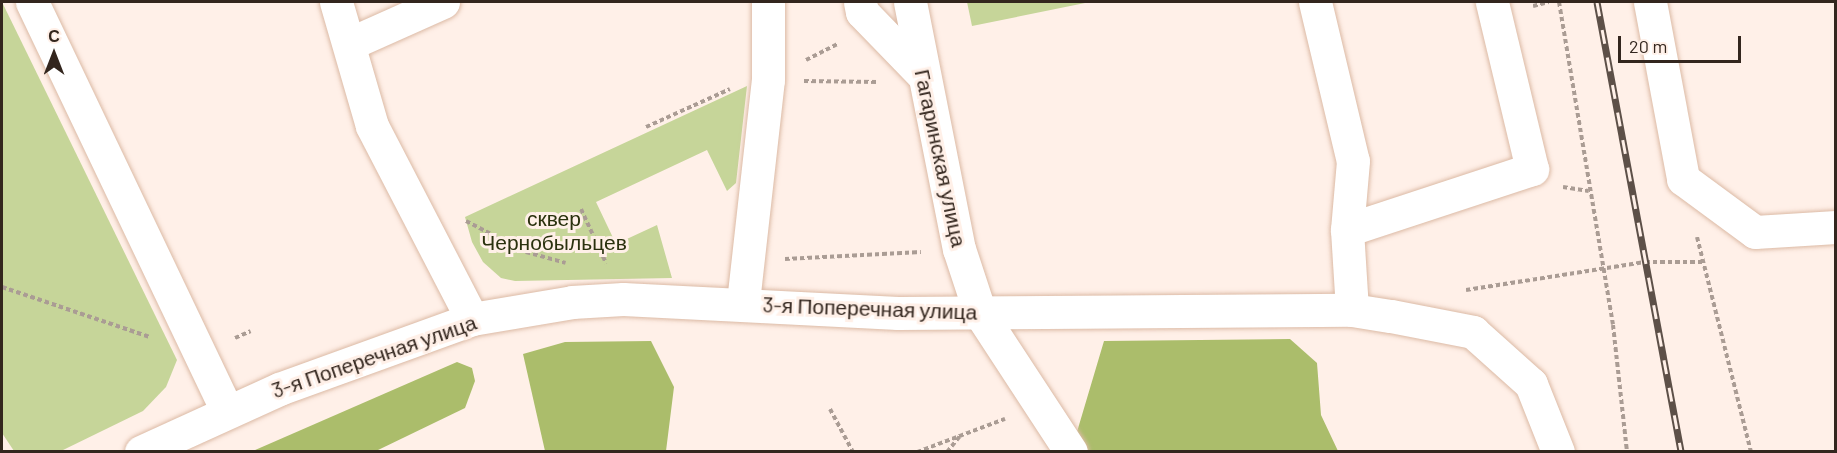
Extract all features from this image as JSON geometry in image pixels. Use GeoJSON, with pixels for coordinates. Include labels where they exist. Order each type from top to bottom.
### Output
{"type":"FeatureCollection","features":[{"type":"Feature","properties":{"kind":"street"},"geometry":{"type":"LineString","coordinates":[[32,2],[227,411]]}},
{"type":"Feature","properties":{"kind":"street"},"geometry":{"type":"LineString","coordinates":[[336,2],[372,126],[472,319]]}},
{"type":"Feature","properties":{"kind":"street"},"geometry":{"type":"LineString","coordinates":[[349,44],[443,2]]}},
{"type":"Feature","properties":{"kind":"street"},"geometry":{"type":"LineString","coordinates":[[743,302],[768,80],[768,2]]}},
{"type":"Feature","properties":{"kind":"street","name":"Гагаринская улица"},"geometry":{"type":"LineString","coordinates":[[910,2],[923,78],[959,249],[980,312],[1071,452]]}},
{"type":"Feature","properties":{"kind":"street"},"geometry":{"type":"LineString","coordinates":[[1315,2],[1353,161],[1347,230],[1352,310]]}},
{"type":"Feature","properties":{"kind":"street"},"geometry":{"type":"LineString","coordinates":[[1347,230],[1532,169],[1492,2]]}},
{"type":"Feature","properties":{"kind":"street"},"geometry":{"type":"LineString","coordinates":[[1650,2],[1683,179],[1755,232],[1836,227]]}},
{"type":"Feature","properties":{"kind":"street"},"geometry":{"type":"LineString","coordinates":[[867,13],[923,78]]}},
{"type":"Feature","properties":{"kind":"street","name":"3-я Поперечная улица"},"geometry":{"type":"LineString","coordinates":[[141,452],[227,411],[472,319],[572,302],[623,300],[743,302],[898,312],[1352,310],[1473,332],[1531,384],[1558,452]]}},
{"type":"Feature","properties":{"kind":"path"},"geometry":{"type":"LineString","coordinates":[[1559,2],[1589,191],[1605,268],[1627,452]]}},
{"type":"Feature","properties":{"kind":"path"},"geometry":{"type":"LineString","coordinates":[[768,80],[867,13]]}},
{"type":"Feature","properties":{"kind":"path"},"geometry":{"type":"LineString","coordinates":[[646,127],[752,80],[923,78]]}},
{"type":"Feature","properties":{"kind":"path"},"geometry":{"type":"LineString","coordinates":[[1683,179],[1750,452]]}},
{"type":"Feature","properties":{"kind":"path"},"geometry":{"type":"LineString","coordinates":[[1556,186],[1589,191]]}},
{"type":"Feature","properties":{"kind":"path"},"geometry":{"type":"LineString","coordinates":[[581,209],[623,300]]}},
{"type":"Feature","properties":{"kind":"path"},"geometry":{"type":"LineString","coordinates":[[1605,268],[1646,262],[1703,262]]}},
{"type":"Feature","properties":{"kind":"path"},"geometry":{"type":"LineString","coordinates":[[2,287],[200,354],[251,331]]}},
{"type":"Feature","properties":{"kind":"path"},"geometry":{"type":"LineString","coordinates":[[917,452],[1041,406]]}},
{"type":"Feature","properties":{"kind":"path"},"geometry":{"type":"LineString","coordinates":[[830,409],[853,452]]}},
{"type":"Feature","properties":{"kind":"path"},"geometry":{"type":"LineString","coordinates":[[946,452],[960,436]]}},
{"type":"Feature","properties":{"kind":"green space"},"geometry":{"type":"Polygon","coordinates":[[[2,2],[177,360],[166,387],[143,411],[61,451],[14,451],[2,433],[2,2]]]}},
{"type":"Feature","properties":{"kind":"green space"},"geometry":{"type":"Polygon","coordinates":[[[967,2],[1090,2],[972,26],[967,2]]]}},
{"type":"Feature","properties":{"kind":"green space","name":"сквер Чернобыльцев"},"geometry":{"type":"Polygon","coordinates":[[[747,86],[736,183],[727,191],[707,150],[596,202],[616,244],[657,225],[672,278],[515,281],[501,278],[483,262],[472,242],[465,217],[747,86]]]}},
{"type":"Feature","properties":{"kind":"green space"},"geometry":{"type":"Polygon","coordinates":[[[1290,339],[1317,363],[1321,415],[1338,451],[1071,452],[1104,341],[1290,339]]]}},
{"type":"Feature","properties":{"kind":"green space"},"geometry":{"type":"Polygon","coordinates":[[[651,341],[674,387],[666,451],[545,451],[523,354],[565,342],[651,341]]]}},
{"type":"Feature","properties":{"kind":"green space"},"geometry":{"type":"Polygon","coordinates":[[[457,362],[472,368],[475,381],[465,408],[376,451],[253,451],[457,362]]]}},
{"type":"Feature","properties":{"kind":"railway"},"geometry":{"type":"LineString","coordinates":[[1597,2],[1681,452]]}}]}
